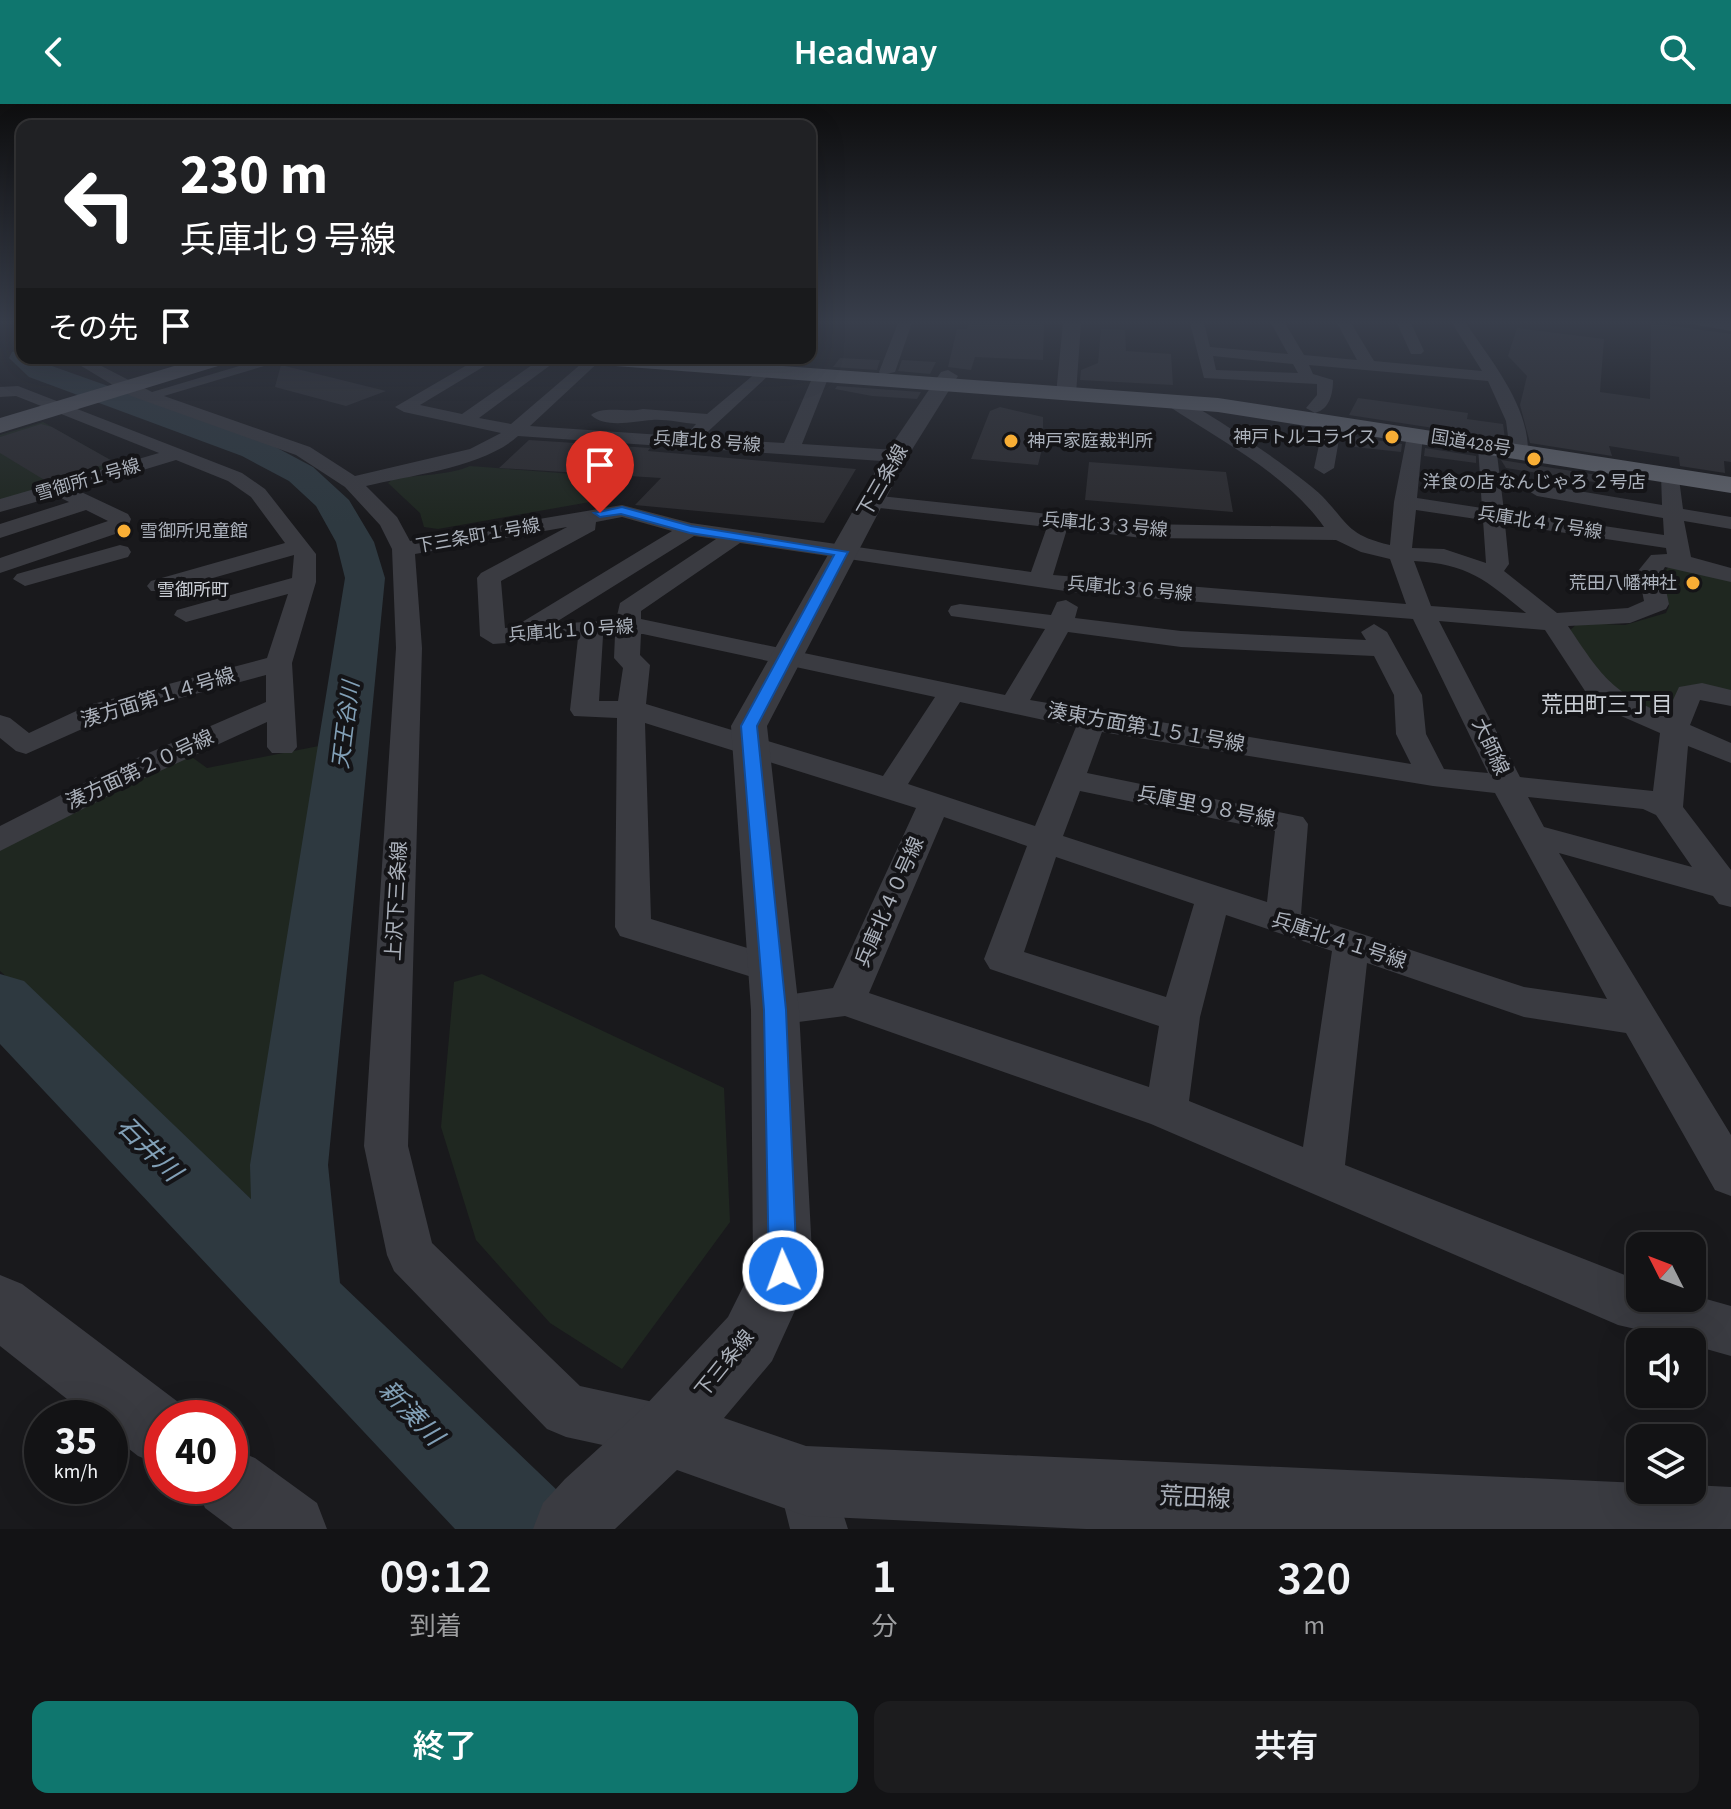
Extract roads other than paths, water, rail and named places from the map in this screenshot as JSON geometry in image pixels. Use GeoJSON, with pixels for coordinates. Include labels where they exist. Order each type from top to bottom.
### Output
{"type":"FeatureCollection","features":[{"type":"Feature","properties":{"kind":"highway","name":"国道428号"},"geometry":{"type":"LineString","coordinates":[[1070,390],[1324,415],[1520,446],[1731,473]]}},
{"type":"Feature","properties":{"kind":"highway","name":"国道428号"},"geometry":{"type":"LineString","coordinates":[[1229,390],[1414,435],[1487,446],[1520,446],[1731,485]]}},
{"type":"Feature","properties":{"kind":"main road"},"geometry":{"type":"LineString","coordinates":[[0,426],[139,390]]}},
{"type":"Feature","properties":{"kind":"street"},"geometry":{"type":"LineString","coordinates":[[6,390],[71,405],[235,477],[258,493],[299,546],[305,554],[304,582],[279,663],[282,747]]}},
{"type":"Feature","properties":{"kind":"street"},"geometry":{"type":"LineString","coordinates":[[131,390],[258,426]]}},
{"type":"Feature","properties":{"kind":"street"},"geometry":{"type":"LineString","coordinates":[[134,391],[139,390]]}},
{"type":"Feature","properties":{"kind":"street","name":"兵庫北８号線"},"geometry":{"type":"LineString","coordinates":[[435,390],[404,407],[518,431],[896,456]]}},
{"type":"Feature","properties":{"kind":"street"},"geometry":{"type":"LineString","coordinates":[[463,421],[508,390]]}},
{"type":"Feature","properties":{"kind":"street"},"geometry":{"type":"LineString","coordinates":[[352,483],[476,453],[499,444],[518,431],[561,390]]}},
{"type":"Feature","properties":{"kind":"street"},"geometry":{"type":"LineString","coordinates":[[689,441],[742,390]]}},
{"type":"Feature","properties":{"kind":"street"},"geometry":{"type":"LineString","coordinates":[[791,448],[815,390]]}},
{"type":"Feature","properties":{"kind":"street","name":"下三条線"},"geometry":{"type":"LineString","coordinates":[[580,1516],[667,1432],[750,1339],[783,1271],[773,990],[749,726],[896,456],[940,390]]}},
{"type":"Feature","properties":{"kind":"street"},"geometry":{"type":"LineString","coordinates":[[1324,468],[1325,390]]}},
{"type":"Feature","properties":{"kind":"street"},"geometry":{"type":"LineString","coordinates":[[1498,390],[1520,446]]}},
{"type":"Feature","properties":{"kind":"street","name":"上沢下三条線"},"geometry":{"type":"LineString","coordinates":[[134,391],[303,451],[352,483],[389,522],[403,549],[409,648],[386,1146],[411,1255],[566,1410],[667,1432]]}},
{"type":"Feature","properties":{"kind":"street"},"geometry":{"type":"LineString","coordinates":[[1173,401],[1281,472],[1315,500],[1340,534],[1400,554],[1444,556],[1491,572],[1553,623],[1597,688],[1622,706],[1731,754]]}},
{"type":"Feature","properties":{"kind":"street"},"geometry":{"type":"LineString","coordinates":[[551,433],[575,413],[711,420]]}},
{"type":"Feature","properties":{"kind":"street"},"geometry":{"type":"LineString","coordinates":[[1400,554],[1414,435]]}},
{"type":"Feature","properties":{"kind":"street"},"geometry":{"type":"LineString","coordinates":[[1487,446],[1498,564],[1491,572]]}},
{"type":"Feature","properties":{"kind":"street","name":"雪御所１号線"},"geometry":{"type":"LineString","coordinates":[[0,506],[177,454]]}},
{"type":"Feature","properties":{"kind":"street"},"geometry":{"type":"LineString","coordinates":[[1671,475],[1678,552]]}},
{"type":"Feature","properties":{"kind":"street"},"geometry":{"type":"LineString","coordinates":[[1,579],[119,525],[120,519],[57,488]]}},
{"type":"Feature","properties":{"kind":"street"},"geometry":{"type":"LineString","coordinates":[[1537,490],[1731,523]]}},
{"type":"Feature","properties":{"kind":"street","name":"兵庫北３３号線"},"geometry":{"type":"LineString","coordinates":[[871,501],[1142,531],[1340,534]]}},
{"type":"Feature","properties":{"kind":"street","name":"兵庫北４７号線"},"geometry":{"type":"LineString","coordinates":[[1404,502],[1678,552],[1731,575]]}},
{"type":"Feature","properties":{"kind":"street"},"geometry":{"type":"LineString","coordinates":[[0,531],[87,503]]}},
{"type":"Feature","properties":{"kind":"street","name":"下三条町１号線"},"geometry":{"type":"LineString","coordinates":[[403,549],[622,511],[690,529],[736,536]]}},
{"type":"Feature","properties":{"kind":"street","name":"兵庫北１０号線"},"geometry":{"type":"LineString","coordinates":[[600,513],[600,519],[489,578],[493,636],[643,626],[788,654]]}},
{"type":"Feature","properties":{"kind":"street"},"geometry":{"type":"LineString","coordinates":[[1040,581],[1059,522]]}},
{"type":"Feature","properties":{"kind":"street"},"geometry":{"type":"LineString","coordinates":[[519,635],[690,529]]}},
{"type":"Feature","properties":{"kind":"street"},"geometry":{"type":"LineString","coordinates":[[736,536],[629,608],[627,658],[637,665],[631,709],[633,927],[773,990],[846,1001],[1166,1111],[1618,1300],[1731,1331]]}},
{"type":"Feature","properties":{"kind":"street","name":"兵庫北３６号線"},"geometry":{"type":"LineString","coordinates":[[736,536],[1072,585],[1553,623],[1566,617],[1619,619],[1647,611],[1657,604],[1650,571],[1659,560],[1678,552]]}},
{"type":"Feature","properties":{"kind":"street"},"geometry":{"type":"LineString","coordinates":[[159,586],[299,546]]}},
{"type":"Feature","properties":{"kind":"street"},"geometry":{"type":"LineString","coordinates":[[1,579],[120,552]]}},
{"type":"Feature","properties":{"kind":"street","name":"大師線"},"geometry":{"type":"LineString","coordinates":[[1400,554],[1421,611],[1532,835],[1731,1176]]}},
{"type":"Feature","properties":{"kind":"street"},"geometry":{"type":"LineString","coordinates":[[186,615],[304,582]]}},
{"type":"Feature","properties":{"kind":"street"},"geometry":{"type":"LineString","coordinates":[[1014,703],[1060,625],[1072,585]]}},
{"type":"Feature","properties":{"kind":"street"},"geometry":{"type":"LineString","coordinates":[[1363,607],[1408,695],[1411,734],[1433,777]]}},
{"type":"Feature","properties":{"kind":"street"},"geometry":{"type":"LineString","coordinates":[[960,611],[1181,639],[1382,649]]}},
{"type":"Feature","properties":{"kind":"street","name":"兵庫北４１号線"},"geometry":{"type":"LineString","coordinates":[[591,630],[584,710],[631,709],[752,744],[1524,1002],[1639,1019]]}},
{"type":"Feature","properties":{"kind":"street","name":"湊東方面第１５１号線"},"geometry":{"type":"LineString","coordinates":[[788,654],[1092,722],[1433,777],[1649,800],[1667,808]]}},
{"type":"Feature","properties":{"kind":"street","name":"湊方面第１４号線"},"geometry":{"type":"LineString","coordinates":[[0,724],[26,745],[99,711],[279,663]]}},
{"type":"Feature","properties":{"kind":"street"},"geometry":{"type":"LineString","coordinates":[[890,788],[953,691]]}},
{"type":"Feature","properties":{"kind":"street"},"geometry":{"type":"LineString","coordinates":[[1728,890],[1667,808],[1675,727],[1689,693],[1702,691],[1731,698]]}},
{"type":"Feature","properties":{"kind":"street","name":"湊方面第２０号線"},"geometry":{"type":"LineString","coordinates":[[0,840],[125,775],[282,705]]}},
{"type":"Feature","properties":{"kind":"street"},"geometry":{"type":"LineString","coordinates":[[1092,722],[1003,959],[1180,1017]]}},
{"type":"Feature","properties":{"kind":"street","name":"兵庫里９８号線"},"geometry":{"type":"LineString","coordinates":[[1069,779],[1292,824],[1282,923]]}},
{"type":"Feature","properties":{"kind":"street","name":"兵庫北４０号線"},"geometry":{"type":"LineString","coordinates":[[846,1001],[934,803]]}},
{"type":"Feature","properties":{"kind":"street"},"geometry":{"type":"LineString","coordinates":[[1532,835],[1728,890]]}},
{"type":"Feature","properties":{"kind":"street"},"geometry":{"type":"LineString","coordinates":[[1166,1111],[1180,1017],[1213,899]]}},
{"type":"Feature","properties":{"kind":"street"},"geometry":{"type":"LineString","coordinates":[[1321,1176],[1351,945]]}},
{"type":"Feature","properties":{"kind":"street"},"geometry":{"type":"LineString","coordinates":[[0,1306],[144,1418]]}},
{"type":"Feature","properties":{"kind":"street","name":"荒田線"},"geometry":{"type":"LineString","coordinates":[[667,1432],[812,1505],[1731,1523]]}},
{"type":"Feature","properties":{"kind":"street"},"geometry":{"type":"LineString","coordinates":[[248,1497],[291,1529]]}},
{"type":"Feature","properties":{"kind":"waterway","name":"天王谷川"},"geometry":{"type":"LineString","coordinates":[[90,390],[254,449],[301,474],[331,500],[355,542],[365,578],[289,1165],[298,1297]]}},
{"type":"Feature","properties":{"kind":"waterway","name":"石井川"},"geometry":{"type":"LineString","coordinates":[[0,1000],[524,1529]]}},
{"type":"Feature","properties":{"kind":"place","name":"神戸トルコライス"},"geometry":{"type":"Point","coordinates":[1392,437]}},
{"type":"Feature","properties":{"kind":"place","name":"神戸家庭裁判所"},"geometry":{"type":"Point","coordinates":[1011,441]}},
{"type":"Feature","properties":{"kind":"place","name":"洋食の店 なんじゃろ ２号店"},"geometry":{"type":"Point","coordinates":[1534,459]}},
{"type":"Feature","properties":{"kind":"place","name":"雪御所児童館"},"geometry":{"type":"Point","coordinates":[124,531]}},
{"type":"Feature","properties":{"kind":"place","name":"荒田八幡神社"},"geometry":{"type":"Point","coordinates":[1693,583]}},
{"type":"Feature","properties":{"kind":"district","name":"雪御所町"},"geometry":{"type":"Point","coordinates":[193,590]}},
{"type":"Feature","properties":{"kind":"district","name":"荒田町三丁目"},"geometry":{"type":"Point","coordinates":[1607,705]}},
{"type":"Feature","properties":{"kind":"water label","name":"新湊川"},"geometry":{"type":"Point","coordinates":[411,1413]}}]}
